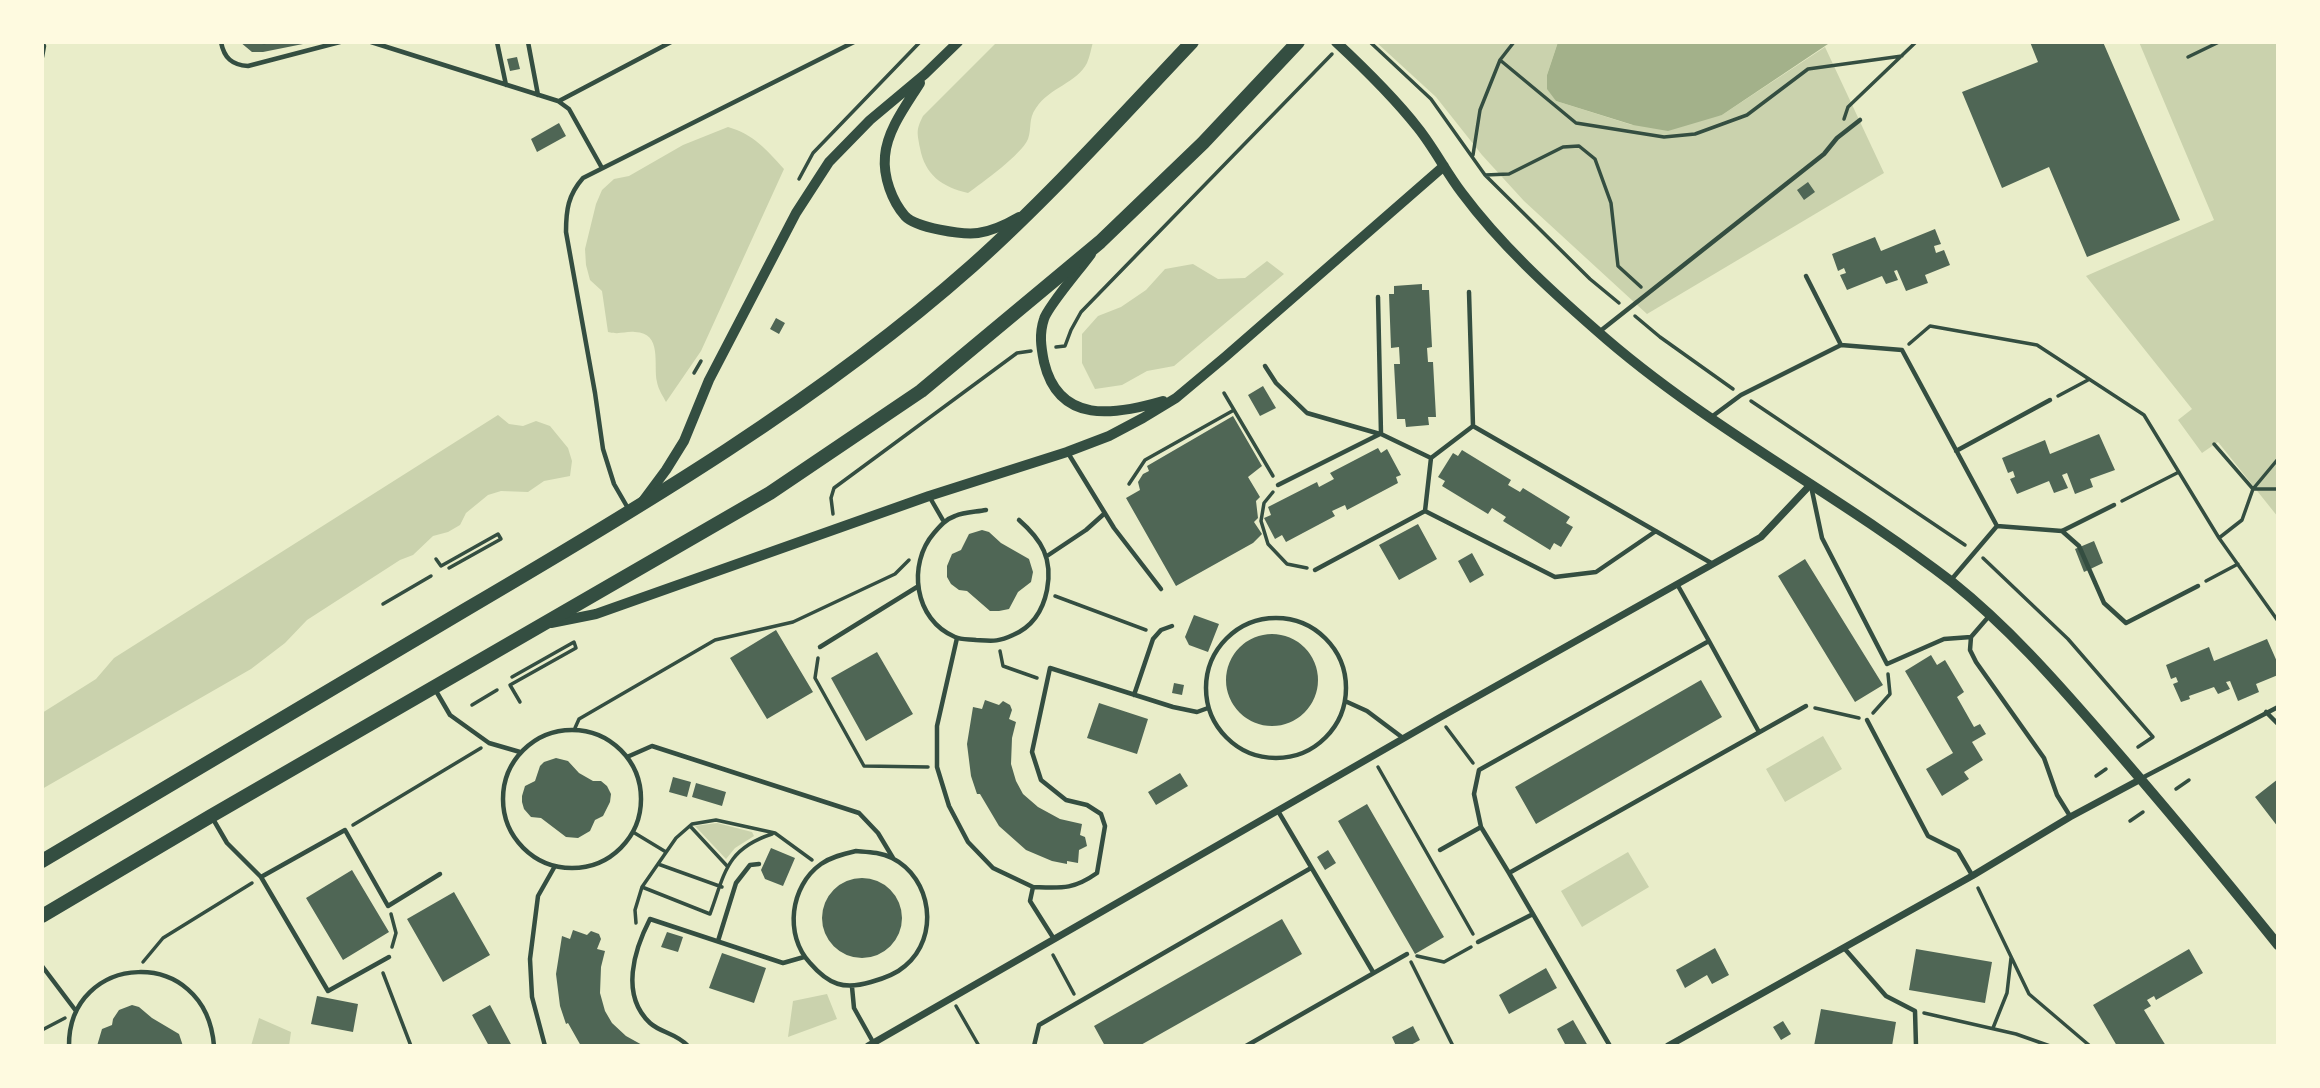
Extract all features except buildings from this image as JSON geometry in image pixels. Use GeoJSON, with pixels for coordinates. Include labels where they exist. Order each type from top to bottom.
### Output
{"type":"FeatureCollection","features":[{"type":"Feature","properties":{"kind":"main road"},"geometry":{"type":"LineString","coordinates":[[42,861],[635,508],[760,427],[857,358],[971,267],[1107,133],[1192,42]]}},
{"type":"Feature","properties":{"kind":"main road"},"geometry":{"type":"LineString","coordinates":[[42,916],[770,493],[921,391],[1100,242],[1203,143],[1298,42]]}},
{"type":"Feature","properties":{"kind":"street"},"geometry":{"type":"LineString","coordinates":[[635,508],[666,470],[684,441],[716,367],[796,213],[829,162],[870,120],[958,42]]}},
{"type":"Feature","properties":{"kind":"street"},"geometry":{"type":"LineString","coordinates":[[1336,42],[1420,130],[1463,195],[1519,259],[1598,332],[1710,418],[1811,484],[1950,581],[1990,614],[2072,700],[2141,779],[2278,945]]}},
{"type":"Feature","properties":{"kind":"street"},"geometry":{"type":"LineString","coordinates":[[925,74],[895,124],[885,154],[886,177],[893,197],[907,219],[948,233],[978,233],[1006,224],[1030,211]]}},
{"type":"Feature","properties":{"kind":"street"},"geometry":{"type":"LineString","coordinates":[[541,625],[596,614],[929,496],[1109,436],[1176,398],[1444,166]]}},
{"type":"Feature","properties":{"kind":"street"},"geometry":{"type":"LineString","coordinates":[[1100,242],[1044,317],[1040,340],[1047,375],[1055,390],[1070,404],[1095,412],[1134,409],[1176,398]]}},
{"type":"Feature","properties":{"kind":"street"},"geometry":{"type":"LineString","coordinates":[[870,1044],[1438,718],[1761,537],[1811,484]]}},
{"type":"Feature","properties":{"kind":"street"},"geometry":{"type":"LineString","coordinates":[[1668,1046],[2141,779]]}},
{"type":"Feature","properties":{"kind":"lane"},"geometry":{"type":"LineString","coordinates":[[42,42],[42,57]]}},
{"type":"Feature","properties":{"kind":"lane"},"geometry":{"type":"LineString","coordinates":[[221,42],[229,61],[248,66],[340,42]]}},
{"type":"Feature","properties":{"kind":"lane"},"geometry":{"type":"LineString","coordinates":[[371,42],[558,101],[569,110],[602,168]]}},
{"type":"Feature","properties":{"kind":"lane"},"geometry":{"type":"LineString","coordinates":[[497,42],[506,85]]}},
{"type":"Feature","properties":{"kind":"lane"},"geometry":{"type":"LineString","coordinates":[[528,42],[538,95]]}},
{"type":"Feature","properties":{"kind":"lane"},"geometry":{"type":"LineString","coordinates":[[558,101],[671,42]]}},
{"type":"Feature","properties":{"kind":"lane"},"geometry":{"type":"LineString","coordinates":[[635,508],[614,484],[603,449],[566,233],[566,206],[574,188],[583,178],[602,168],[854,42]]}},
{"type":"Feature","properties":{"kind":"lane"},"geometry":{"type":"LineString","coordinates":[[1598,332],[1824,154],[1837,138],[1860,120]]}},
{"type":"Feature","properties":{"kind":"lane"},"geometry":{"type":"LineString","coordinates":[[1806,276],[1841,345]]}},
{"type":"Feature","properties":{"kind":"lane"},"geometry":{"type":"LineString","coordinates":[[1469,292],[1473,426]]}},
{"type":"Feature","properties":{"kind":"lane"},"geometry":{"type":"LineString","coordinates":[[1378,296],[1381,434]]}},
{"type":"Feature","properties":{"kind":"lane"},"geometry":{"type":"LineString","coordinates":[[1710,418],[1741,395],[1841,345],[1902,350],[1997,526]]}},
{"type":"Feature","properties":{"kind":"lane"},"geometry":{"type":"LineString","coordinates":[[1265,366],[1276,383],[1307,413],[1381,434],[1432,458]]}},
{"type":"Feature","properties":{"kind":"lane"},"geometry":{"type":"LineString","coordinates":[[1956,451],[2050,400]]}},
{"type":"Feature","properties":{"kind":"lane"},"geometry":{"type":"LineString","coordinates":[[1424,511],[1432,458],[1473,426]]}},
{"type":"Feature","properties":{"kind":"lane"},"geometry":{"type":"LineString","coordinates":[[1473,426],[1713,564]]}},
{"type":"Feature","properties":{"kind":"lane"},"geometry":{"type":"LineString","coordinates":[[1278,485],[1381,434]]}},
{"type":"Feature","properties":{"kind":"lane"},"geometry":{"type":"LineString","coordinates":[[1067,452],[1105,513],[1160,589]]}},
{"type":"Feature","properties":{"kind":"lane"},"geometry":{"type":"LineString","coordinates":[[1811,484],[1822,538],[1887,664],[1944,639],[1971,637]]}},
{"type":"Feature","properties":{"kind":"lane"},"geometry":{"type":"LineString","coordinates":[[929,496],[944,522]]}},
{"type":"Feature","properties":{"kind":"lane"},"geometry":{"type":"LineString","coordinates":[[1997,526],[2062,531],[2114,505]]}},
{"type":"Feature","properties":{"kind":"lane"},"geometry":{"type":"LineString","coordinates":[[986,510],[955,516],[944,522],[925,543],[918,559],[917,587],[927,612],[942,629],[957,638],[998,642],[1021,632],[1037,616],[1044,603],[1050,576],[1047,556],[1035,533],[1019,520]]}},
{"type":"Feature","properties":{"kind":"lane"},"geometry":{"type":"LineString","coordinates":[[1424,511],[1555,577],[1596,572],[1656,531]]}},
{"type":"Feature","properties":{"kind":"lane"},"geometry":{"type":"LineString","coordinates":[[1315,570],[1424,511]]}},
{"type":"Feature","properties":{"kind":"lane"},"geometry":{"type":"LineString","coordinates":[[1047,556],[1087,530],[1105,513]]}},
{"type":"Feature","properties":{"kind":"lane"},"geometry":{"type":"LineString","coordinates":[[1950,581],[1997,526]]}},
{"type":"Feature","properties":{"kind":"lane"},"geometry":{"type":"LineString","coordinates":[[2062,531],[2080,546],[2104,604],[2126,624],[2198,586]]}},
{"type":"Feature","properties":{"kind":"lane"},"geometry":{"type":"LineString","coordinates":[[1677,584],[1759,732]]}},
{"type":"Feature","properties":{"kind":"lane"},"geometry":{"type":"LineString","coordinates":[[820,647],[917,587]]}},
{"type":"Feature","properties":{"kind":"lane"},"geometry":{"type":"LineString","coordinates":[[1990,614],[1971,637],[1970,650],[2044,758],[2057,796],[2070,817]]}},
{"type":"Feature","properties":{"kind":"lane"},"geometry":{"type":"LineString","coordinates":[[1273,617],[1293,620],[1319,632],[1335,650],[1345,676],[1345,701],[1335,727],[1314,747],[1274,759],[1244,751],[1223,736],[1208,708],[1205,681],[1221,642],[1240,627],[1273,617]]}},
{"type":"Feature","properties":{"kind":"lane"},"geometry":{"type":"LineString","coordinates":[[1134,695],[1153,639],[1161,630],[1172,626]]}},
{"type":"Feature","properties":{"kind":"lane"},"geometry":{"type":"LineString","coordinates":[[957,638],[937,726],[937,767],[949,806],[968,842],[993,868],[1033,887],[1060,888],[1080,885],[1097,873],[1105,826],[1101,814],[1087,805],[1066,800],[1041,780],[1032,752],[1050,668],[1197,712],[1208,708]]}},
{"type":"Feature","properties":{"kind":"lane"},"geometry":{"type":"LineString","coordinates":[[1611,1046],[1481,827],[1474,794],[1479,770],[1709,641]]}},
{"type":"Feature","properties":{"kind":"lane"},"geometry":{"type":"LineString","coordinates":[[434,687],[450,715],[489,743],[520,752]]}},
{"type":"Feature","properties":{"kind":"lane"},"geometry":{"type":"LineString","coordinates":[[1345,701],[1367,711],[1404,738]]}},
{"type":"Feature","properties":{"kind":"lane"},"geometry":{"type":"LineString","coordinates":[[1509,873],[1807,706]]}},
{"type":"Feature","properties":{"kind":"lane"},"geometry":{"type":"LineString","coordinates":[[2141,779],[2278,707]]}},
{"type":"Feature","properties":{"kind":"lane"},"geometry":{"type":"LineString","coordinates":[[2266,712],[2278,724]]}},
{"type":"Feature","properties":{"kind":"lane"},"geometry":{"type":"LineString","coordinates":[[1867,720],[1928,836],[1958,851],[1972,876]]}},
{"type":"Feature","properties":{"kind":"lane"},"geometry":{"type":"LineString","coordinates":[[575,728],[602,736],[620,749],[634,767],[641,788],[641,810],[633,832],[619,850],[600,862],[578,868],[555,866],[534,857],[516,841],[505,819],[502,796],[507,772],[520,752],[537,738],[558,730],[575,728]]}},
{"type":"Feature","properties":{"kind":"lane"},"geometry":{"type":"LineString","coordinates":[[627,757],[652,746],[859,813],[878,833],[893,859]]}},
{"type":"Feature","properties":{"kind":"lane"},"geometry":{"type":"LineString","coordinates":[[1278,811],[1373,972]]}},
{"type":"Feature","properties":{"kind":"lane"},"geometry":{"type":"LineString","coordinates":[[211,816],[227,842],[261,877],[328,991],[389,957]]}},
{"type":"Feature","properties":{"kind":"lane"},"geometry":{"type":"LineString","coordinates":[[1440,850],[1481,827]]}},
{"type":"Feature","properties":{"kind":"lane"},"geometry":{"type":"LineString","coordinates":[[261,877],[345,830],[388,906],[440,874]]}},
{"type":"Feature","properties":{"kind":"lane"},"geometry":{"type":"LineString","coordinates":[[856,851],[875,852],[893,859],[910,872],[923,889],[927,930],[919,950],[905,967],[880,979],[852,987],[833,982],[817,972],[804,957],[796,939],[793,918],[796,898],[806,880],[820,865],[837,855],[856,851]]}},
{"type":"Feature","properties":{"kind":"lane"},"geometry":{"type":"LineString","coordinates":[[718,942],[743,872],[750,865],[759,864]]}},
{"type":"Feature","properties":{"kind":"lane"},"geometry":{"type":"LineString","coordinates":[[545,1046],[532,997],[530,959],[538,896],[555,866]]}},
{"type":"Feature","properties":{"kind":"lane"},"geometry":{"type":"LineString","coordinates":[[1034,1046],[1040,1025],[1311,868]]}},
{"type":"Feature","properties":{"kind":"lane"},"geometry":{"type":"LineString","coordinates":[[1033,887],[1030,901],[1051,941]]}},
{"type":"Feature","properties":{"kind":"lane"},"geometry":{"type":"LineString","coordinates":[[1478,943],[1533,914]]}},
{"type":"Feature","properties":{"kind":"lane"},"geometry":{"type":"LineString","coordinates":[[688,1046],[681,1038],[651,1023],[635,1000],[632,982],[638,943],[650,919],[783,963],[804,957]]}},
{"type":"Feature","properties":{"kind":"lane"},"geometry":{"type":"LineString","coordinates":[[1844,948],[1886,996],[1915,1011],[1916,1046]]}},
{"type":"Feature","properties":{"kind":"lane"},"geometry":{"type":"LineString","coordinates":[[1246,1046],[1407,954]]}},
{"type":"Feature","properties":{"kind":"lane"},"geometry":{"type":"LineString","coordinates":[[42,966],[76,1011]]}},
{"type":"Feature","properties":{"kind":"lane"},"geometry":{"type":"LineString","coordinates":[[69,1046],[69,1034],[76,1011],[91,992],[111,978],[134,972],[159,973],[181,983],[199,999],[210,1021],[214,1046]]}},
{"type":"Feature","properties":{"kind":"lane"},"geometry":{"type":"LineString","coordinates":[[852,987],[854,1008],[870,1044]]}},
{"type":"Feature","properties":{"kind":"path"},"geometry":{"type":"LineString","coordinates":[[1370,42],[1431,99],[1485,175],[1590,279],[1660,337],[1741,395],[1976,552],[2068,639],[2153,737],[2138,747]]}},
{"type":"Feature","properties":{"kind":"path"},"geometry":{"type":"LineString","coordinates":[[1473,155],[1480,110],[1500,60],[1514,42]]}},
{"type":"Feature","properties":{"kind":"path"},"geometry":{"type":"LineString","coordinates":[[1837,138],[1848,107],[1916,42]]}},
{"type":"Feature","properties":{"kind":"path"},"geometry":{"type":"LineString","coordinates":[[2188,57],[2218,42]]}},
{"type":"Feature","properties":{"kind":"path"},"geometry":{"type":"LineString","coordinates":[[1500,60],[1576,122],[1664,137],[1695,134],[1747,115],[1808,69],[1902,55]]}},
{"type":"Feature","properties":{"kind":"path"},"geometry":{"type":"LineString","coordinates":[[1056,348],[1065,346],[1081,312],[1325,61]]}},
{"type":"Feature","properties":{"kind":"path"},"geometry":{"type":"LineString","coordinates":[[1485,175],[1509,174],[1563,147],[1579,146],[1595,159],[1611,203],[1618,267],[1648,293]]}},
{"type":"Feature","properties":{"kind":"path"},"geometry":{"type":"LineString","coordinates":[[1902,350],[1930,326],[2037,345],[2144,415],[2219,538],[2278,621]]}},
{"type":"Feature","properties":{"kind":"path"},"geometry":{"type":"LineString","coordinates":[[835,520],[831,508],[834,488],[1017,353],[1033,351]]}},
{"type":"Feature","properties":{"kind":"path"},"geometry":{"type":"LineString","coordinates":[[2050,400],[2089,379]]}},
{"type":"Feature","properties":{"kind":"path"},"geometry":{"type":"LineString","coordinates":[[1224,393],[1278,485],[1264,503],[1261,521],[1268,544],[1287,564],[1315,570]]}},
{"type":"Feature","properties":{"kind":"path"},"geometry":{"type":"LineString","coordinates":[[1129,484],[1145,460],[1234,410]]}},
{"type":"Feature","properties":{"kind":"path"},"geometry":{"type":"LineString","coordinates":[[2214,444],[2253,489],[2278,489]]}},
{"type":"Feature","properties":{"kind":"path"},"geometry":{"type":"LineString","coordinates":[[2219,538],[2242,520],[2253,489],[2278,459]]}},
{"type":"Feature","properties":{"kind":"path"},"geometry":{"type":"LineString","coordinates":[[2114,505],[2179,472]]}},
{"type":"Feature","properties":{"kind":"path"},"geometry":{"type":"LineString","coordinates":[[436,559],[441,566],[498,534],[501,538],[449,568]]}},
{"type":"Feature","properties":{"kind":"path"},"geometry":{"type":"LineString","coordinates":[[575,728],[579,719],[715,640],[793,622],[895,574],[925,543]]}},
{"type":"Feature","properties":{"kind":"path"},"geometry":{"type":"LineString","coordinates":[[2198,586],[2238,564]]}},
{"type":"Feature","properties":{"kind":"path"},"geometry":{"type":"LineString","coordinates":[[383,604],[431,576]]}},
{"type":"Feature","properties":{"kind":"path"},"geometry":{"type":"LineString","coordinates":[[1046,593],[1157,635]]}},
{"type":"Feature","properties":{"kind":"path"},"geometry":{"type":"LineString","coordinates":[[512,677],[573,642],[576,648],[510,685],[520,702]]}},
{"type":"Feature","properties":{"kind":"path"},"geometry":{"type":"LineString","coordinates":[[998,642],[1003,666],[1047,682]]}},
{"type":"Feature","properties":{"kind":"path"},"geometry":{"type":"LineString","coordinates":[[820,647],[815,678],[863,766],[937,767]]}},
{"type":"Feature","properties":{"kind":"path"},"geometry":{"type":"LineString","coordinates":[[1807,706],[1867,720],[1890,694],[1887,664]]}},
{"type":"Feature","properties":{"kind":"path"},"geometry":{"type":"LineString","coordinates":[[472,705],[497,690]]}},
{"type":"Feature","properties":{"kind":"path"},"geometry":{"type":"LineString","coordinates":[[1438,718],[1479,770]]}},
{"type":"Feature","properties":{"kind":"path"},"geometry":{"type":"LineString","coordinates":[[345,830],[489,743]]}},
{"type":"Feature","properties":{"kind":"path"},"geometry":{"type":"LineString","coordinates":[[1372,756],[1478,943],[1444,961],[1407,954]]}},
{"type":"Feature","properties":{"kind":"path"},"geometry":{"type":"LineString","coordinates":[[2096,776],[2106,769]]}},
{"type":"Feature","properties":{"kind":"path"},"geometry":{"type":"LineString","coordinates":[[2176,789],[2189,780]]}},
{"type":"Feature","properties":{"kind":"path"},"geometry":{"type":"LineString","coordinates":[[2130,821],[2143,812]]}},
{"type":"Feature","properties":{"kind":"path"},"geometry":{"type":"LineString","coordinates":[[638,943],[635,910],[642,887],[676,838],[690,826],[716,820],[775,833],[820,865]]}},
{"type":"Feature","properties":{"kind":"path"},"geometry":{"type":"LineString","coordinates":[[690,826],[728,867]]}},
{"type":"Feature","properties":{"kind":"path"},"geometry":{"type":"LineString","coordinates":[[633,832],[666,852]]}},
{"type":"Feature","properties":{"kind":"path"},"geometry":{"type":"LineString","coordinates":[[658,864],[734,891]]}},
{"type":"Feature","properties":{"kind":"path"},"geometry":{"type":"LineString","coordinates":[[134,972],[163,938],[261,877]]}},
{"type":"Feature","properties":{"kind":"path"},"geometry":{"type":"LineString","coordinates":[[642,887],[710,914]]}},
{"type":"Feature","properties":{"kind":"path"},"geometry":{"type":"LineString","coordinates":[[1978,888],[2029,994],[2090,1046]]}},
{"type":"Feature","properties":{"kind":"path"},"geometry":{"type":"LineString","coordinates":[[388,906],[396,933],[389,957]]}},
{"type":"Feature","properties":{"kind":"path"},"geometry":{"type":"LineString","coordinates":[[1051,941],[1078,1002]]}},
{"type":"Feature","properties":{"kind":"path"},"geometry":{"type":"LineString","coordinates":[[1407,954],[1453,1046]]}},
{"type":"Feature","properties":{"kind":"path"},"geometry":{"type":"LineString","coordinates":[[1993,1028],[2007,993],[2011,956]]}},
{"type":"Feature","properties":{"kind":"path"},"geometry":{"type":"LineString","coordinates":[[379,963],[411,1046]]}},
{"type":"Feature","properties":{"kind":"path"},"geometry":{"type":"LineString","coordinates":[[952,999],[979,1046]]}},
{"type":"Feature","properties":{"kind":"path"},"geometry":{"type":"LineString","coordinates":[[42,1030],[76,1011]]}},
{"type":"Feature","properties":{"kind":"path"},"geometry":{"type":"LineString","coordinates":[[1915,1011],[1993,1028],[2050,1046]]}},
{"type":"Feature","properties":{"kind":"shaded area"},"geometry":{"type":"Polygon","coordinates":[[[997,42],[1093,42],[1083,70],[1048,95],[1036,108],[1024,145],[1001,168],[968,193],[950,187],[931,173],[922,157],[918,128],[923,116],[997,42]]]}},
{"type":"Feature","properties":{"kind":"shaded area"},"geometry":{"type":"Polygon","coordinates":[[[1376,42],[1558,42],[1547,75],[1556,101],[1632,125],[1722,115],[1825,47],[1884,173],[1647,314],[1524,201],[1482,155],[1436,97],[1376,42]]]}},
{"type":"Feature","properties":{"kind":"shaded area"},"geometry":{"type":"Polygon","coordinates":[[[1558,42],[1831,42],[1722,115],[1668,131],[1633,125],[1556,101],[1547,89],[1547,75],[1558,42]]]}},
{"type":"Feature","properties":{"kind":"shaded area"},"geometry":{"type":"Polygon","coordinates":[[[2139,42],[2278,42],[2278,517],[2218,442],[2202,453],[2178,420],[2192,409],[2086,276],[2214,220],[2139,42]]]}},
{"type":"Feature","properties":{"kind":"shaded area"},"geometry":{"type":"Polygon","coordinates":[[[728,127],[752,138],[784,169],[701,351],[666,402],[658,385],[655,351],[650,338],[635,332],[608,332],[602,291],[590,280],[585,249],[596,204],[602,190],[614,179],[629,176],[683,145],[728,127]]]}},
{"type":"Feature","properties":{"kind":"shaded area"},"geometry":{"type":"Polygon","coordinates":[[[1267,261],[1284,274],[1174,366],[1147,371],[1122,385],[1095,389],[1082,363],[1082,334],[1098,316],[1121,307],[1146,290],[1165,269],[1193,264],[1218,279],[1245,278],[1267,261]]]}},
{"type":"Feature","properties":{"kind":"shaded area"},"geometry":{"type":"Polygon","coordinates":[[[498,415],[509,424],[523,426],[536,421],[550,426],[568,448],[572,461],[570,476],[544,481],[528,492],[501,491],[488,495],[466,513],[460,525],[433,536],[413,555],[400,560],[307,620],[285,643],[251,669],[42,789],[42,713],[96,679],[114,658],[498,415]]]}},
{"type":"Feature","properties":{"kind":"shaded area"},"geometry":{"type":"Polygon","coordinates":[[[1823,736],[1842,769],[1785,802],[1766,769],[1823,736]]]}},
{"type":"Feature","properties":{"kind":"shaded area"},"geometry":{"type":"Polygon","coordinates":[[[717,823],[752,832],[754,836],[735,848],[726,859],[695,826],[717,823]]]}},
{"type":"Feature","properties":{"kind":"shaded area"},"geometry":{"type":"Polygon","coordinates":[[[1628,852],[1649,887],[1582,927],[1561,891],[1628,852]]]}},
{"type":"Feature","properties":{"kind":"shaded area"},"geometry":{"type":"Polygon","coordinates":[[[827,994],[837,1019],[788,1037],[793,1001],[827,994]]]}},
{"type":"Feature","properties":{"kind":"shaded area"},"geometry":{"type":"Polygon","coordinates":[[[259,1018],[291,1032],[289,1046],[251,1046],[259,1018]]]}}]}
